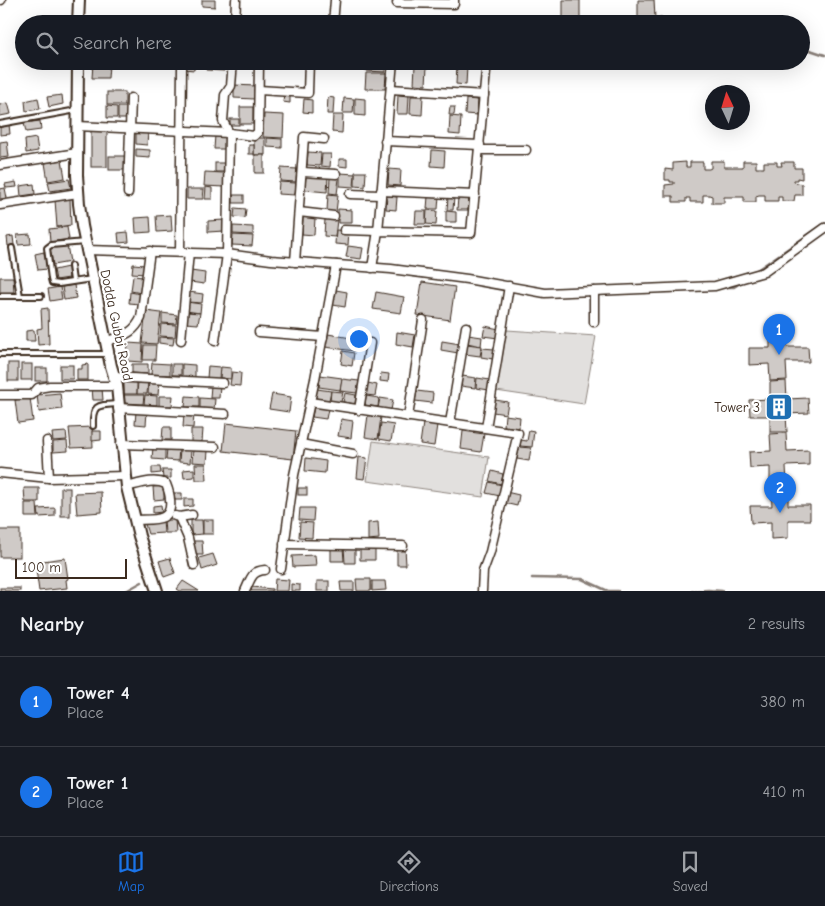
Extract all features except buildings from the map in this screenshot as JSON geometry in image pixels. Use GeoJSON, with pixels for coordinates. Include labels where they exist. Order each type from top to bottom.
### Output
{"type":"FeatureCollection","features":[{"type":"Feature","properties":{"kind":"main road"},"geometry":{"type":"LineString","coordinates":[[78,15],[79,0]]}},
{"type":"Feature","properties":{"kind":"main road","name":"Dodda Gubbi Road"},"geometry":{"type":"LineString","coordinates":[[78,70],[78,193],[86,246],[115,382],[127,487],[157,591]]}},
{"type":"Feature","properties":{"kind":"street"},"geometry":{"type":"LineString","coordinates":[[235,15],[236,0]]}},
{"type":"Feature","properties":{"kind":"street"},"geometry":{"type":"LineString","coordinates":[[334,15],[335,0]]}},
{"type":"Feature","properties":{"kind":"street"},"geometry":{"type":"LineString","coordinates":[[398,0],[397,3],[454,4],[454,0]]}},
{"type":"Feature","properties":{"kind":"street"},"geometry":{"type":"LineString","coordinates":[[180,251],[182,70]]}},
{"type":"Feature","properties":{"kind":"street"},"geometry":{"type":"LineString","coordinates":[[215,341],[227,254],[229,133],[223,121],[225,95],[231,86],[232,70]]}},
{"type":"Feature","properties":{"kind":"street"},"geometry":{"type":"LineString","coordinates":[[77,126],[257,135],[259,70]]}},
{"type":"Feature","properties":{"kind":"street"},"geometry":{"type":"LineString","coordinates":[[259,90],[308,93],[309,70]]}},
{"type":"Feature","properties":{"kind":"street"},"geometry":{"type":"LineString","coordinates":[[372,268],[378,231],[392,70]]}},
{"type":"Feature","properties":{"kind":"street"},"geometry":{"type":"LineString","coordinates":[[344,230],[471,233],[486,70]]}},
{"type":"Feature","properties":{"kind":"street"},"geometry":{"type":"LineString","coordinates":[[391,89],[484,96]]}},
{"type":"Feature","properties":{"kind":"street"},"geometry":{"type":"LineString","coordinates":[[128,193],[131,98]]}},
{"type":"Feature","properties":{"kind":"street"},"geometry":{"type":"LineString","coordinates":[[295,262],[303,172],[304,137],[324,139]]}},
{"type":"Feature","properties":{"kind":"street"},"geometry":{"type":"LineString","coordinates":[[385,141],[526,150]]}},
{"type":"Feature","properties":{"kind":"street"},"geometry":{"type":"LineString","coordinates":[[0,165],[77,153]]}},
{"type":"Feature","properties":{"kind":"street"},"geometry":{"type":"LineString","coordinates":[[303,172],[336,174]]}},
{"type":"Feature","properties":{"kind":"street"},"geometry":{"type":"LineString","coordinates":[[0,205],[78,193]]}},
{"type":"Feature","properties":{"kind":"street"},"geometry":{"type":"LineString","coordinates":[[350,194],[475,195]]}},
{"type":"Feature","properties":{"kind":"street"},"geometry":{"type":"LineString","coordinates":[[299,212],[334,216]]}},
{"type":"Feature","properties":{"kind":"street"},"geometry":{"type":"LineString","coordinates":[[86,246],[227,254],[372,268],[467,279],[545,293],[714,286],[728,283],[764,272],[825,228]]}},
{"type":"Feature","properties":{"kind":"street"},"geometry":{"type":"LineString","coordinates":[[106,342],[132,331],[136,328],[141,318],[150,251]]}},
{"type":"Feature","properties":{"kind":"street"},"geometry":{"type":"LineString","coordinates":[[181,340],[190,252]]}},
{"type":"Feature","properties":{"kind":"street"},"geometry":{"type":"LineString","coordinates":[[281,569],[294,475],[336,266]]}},
{"type":"Feature","properties":{"kind":"street"},"geometry":{"type":"LineString","coordinates":[[486,428],[508,286]]}},
{"type":"Feature","properties":{"kind":"street"},"geometry":{"type":"LineString","coordinates":[[594,291],[594,322]]}},
{"type":"Feature","properties":{"kind":"street"},"geometry":{"type":"LineString","coordinates":[[408,417],[423,320]]}},
{"type":"Feature","properties":{"kind":"street"},"geometry":{"type":"LineString","coordinates":[[450,423],[466,327]]}},
{"type":"Feature","properties":{"kind":"street"},"geometry":{"type":"LineString","coordinates":[[259,332],[323,337]]}},
{"type":"Feature","properties":{"kind":"street"},"geometry":{"type":"LineString","coordinates":[[360,410],[370,343]]}},
{"type":"Feature","properties":{"kind":"street"},"geometry":{"type":"LineString","coordinates":[[0,395],[32,395],[38,388],[50,386],[115,382],[223,383]]}},
{"type":"Feature","properties":{"kind":"street"},"geometry":{"type":"LineString","coordinates":[[310,402],[518,433],[490,552],[485,562],[482,591]]}},
{"type":"Feature","properties":{"kind":"street"},"geometry":{"type":"LineString","coordinates":[[118,406],[226,414]]}},
{"type":"Feature","properties":{"kind":"street"},"geometry":{"type":"LineString","coordinates":[[47,441],[50,478]]}},
{"type":"Feature","properties":{"kind":"street"},"geometry":{"type":"LineString","coordinates":[[121,444],[216,447]]}},
{"type":"Feature","properties":{"kind":"street"},"geometry":{"type":"LineString","coordinates":[[301,444],[353,454]]}},
{"type":"Feature","properties":{"kind":"street"},"geometry":{"type":"LineString","coordinates":[[0,473],[50,478],[125,476]]}},
{"type":"Feature","properties":{"kind":"street"},"geometry":{"type":"LineString","coordinates":[[127,487],[154,481],[166,484],[170,495],[171,508],[165,517],[135,520]]}},
{"type":"Feature","properties":{"kind":"street"},"geometry":{"type":"LineString","coordinates":[[168,514],[179,517],[192,515]]}},
{"type":"Feature","properties":{"kind":"street"},"geometry":{"type":"LineString","coordinates":[[179,517],[188,538],[194,565]]}},
{"type":"Feature","properties":{"kind":"street"},"geometry":{"type":"LineString","coordinates":[[284,544],[403,546]]}},
{"type":"Feature","properties":{"kind":"street"},"geometry":{"type":"LineString","coordinates":[[245,591],[253,573],[258,570],[265,570]]}},
{"type":"Feature","properties":{"kind":"lane"},"geometry":{"type":"LineString","coordinates":[[0,124],[77,110]]}},
{"type":"Feature","properties":{"kind":"lane"},"geometry":{"type":"LineString","coordinates":[[86,246],[51,245],[47,248],[52,283],[59,284],[92,279]]}},
{"type":"Feature","properties":{"kind":"lane"},"geometry":{"type":"LineString","coordinates":[[12,248],[20,296]]}},
{"type":"Feature","properties":{"kind":"lane"},"geometry":{"type":"LineString","coordinates":[[71,266],[73,281]]}},
{"type":"Feature","properties":{"kind":"lane"},"geometry":{"type":"LineString","coordinates":[[0,296],[40,296]]}},
{"type":"Feature","properties":{"kind":"lane"},"geometry":{"type":"LineString","coordinates":[[0,354],[108,354]]}},
{"type":"Feature","properties":{"kind":"lane"},"geometry":{"type":"LineString","coordinates":[[93,426],[93,413],[98,406],[118,406]]}},
{"type":"Feature","properties":{"kind":"shaded area"},"geometry":{"type":"Polygon","coordinates":[[[507,330],[596,336],[584,404],[496,391],[507,330]]]}},
{"type":"Feature","properties":{"kind":"shaded area"},"geometry":{"type":"Polygon","coordinates":[[[373,441],[489,457],[483,497],[367,481],[373,441]]]}},
{"type":"Feature","properties":{"kind":"waterway"},"geometry":{"type":"LineString","coordinates":[[810,50],[825,55]]}},
{"type":"Feature","properties":{"kind":"waterway"},"geometry":{"type":"LineString","coordinates":[[757,270],[825,223]]}},
{"type":"Feature","properties":{"kind":"waterway"},"geometry":{"type":"LineString","coordinates":[[725,287],[734,287],[743,281]]}},
{"type":"Feature","properties":{"kind":"waterway"},"geometry":{"type":"LineString","coordinates":[[532,578],[582,579],[608,591],[618,591]]}},
{"type":"Feature","properties":{"kind":"waterway"},"geometry":{"type":"LineString","coordinates":[[126,591],[142,582]]}},
{"type":"Feature","properties":{"kind":"waterway"},"geometry":{"type":"LineString","coordinates":[[692,591],[722,591]]}},
{"type":"Feature","properties":{"kind":"place","name":"Tower 4"},"geometry":{"type":"Point","coordinates":[779,355]}},
{"type":"Feature","properties":{"kind":"place","name":"Tower 3"},"geometry":{"type":"Point","coordinates":[779,407]}},
{"type":"Feature","properties":{"kind":"place","name":"Tower 1"},"geometry":{"type":"Point","coordinates":[780,513]}}]}
